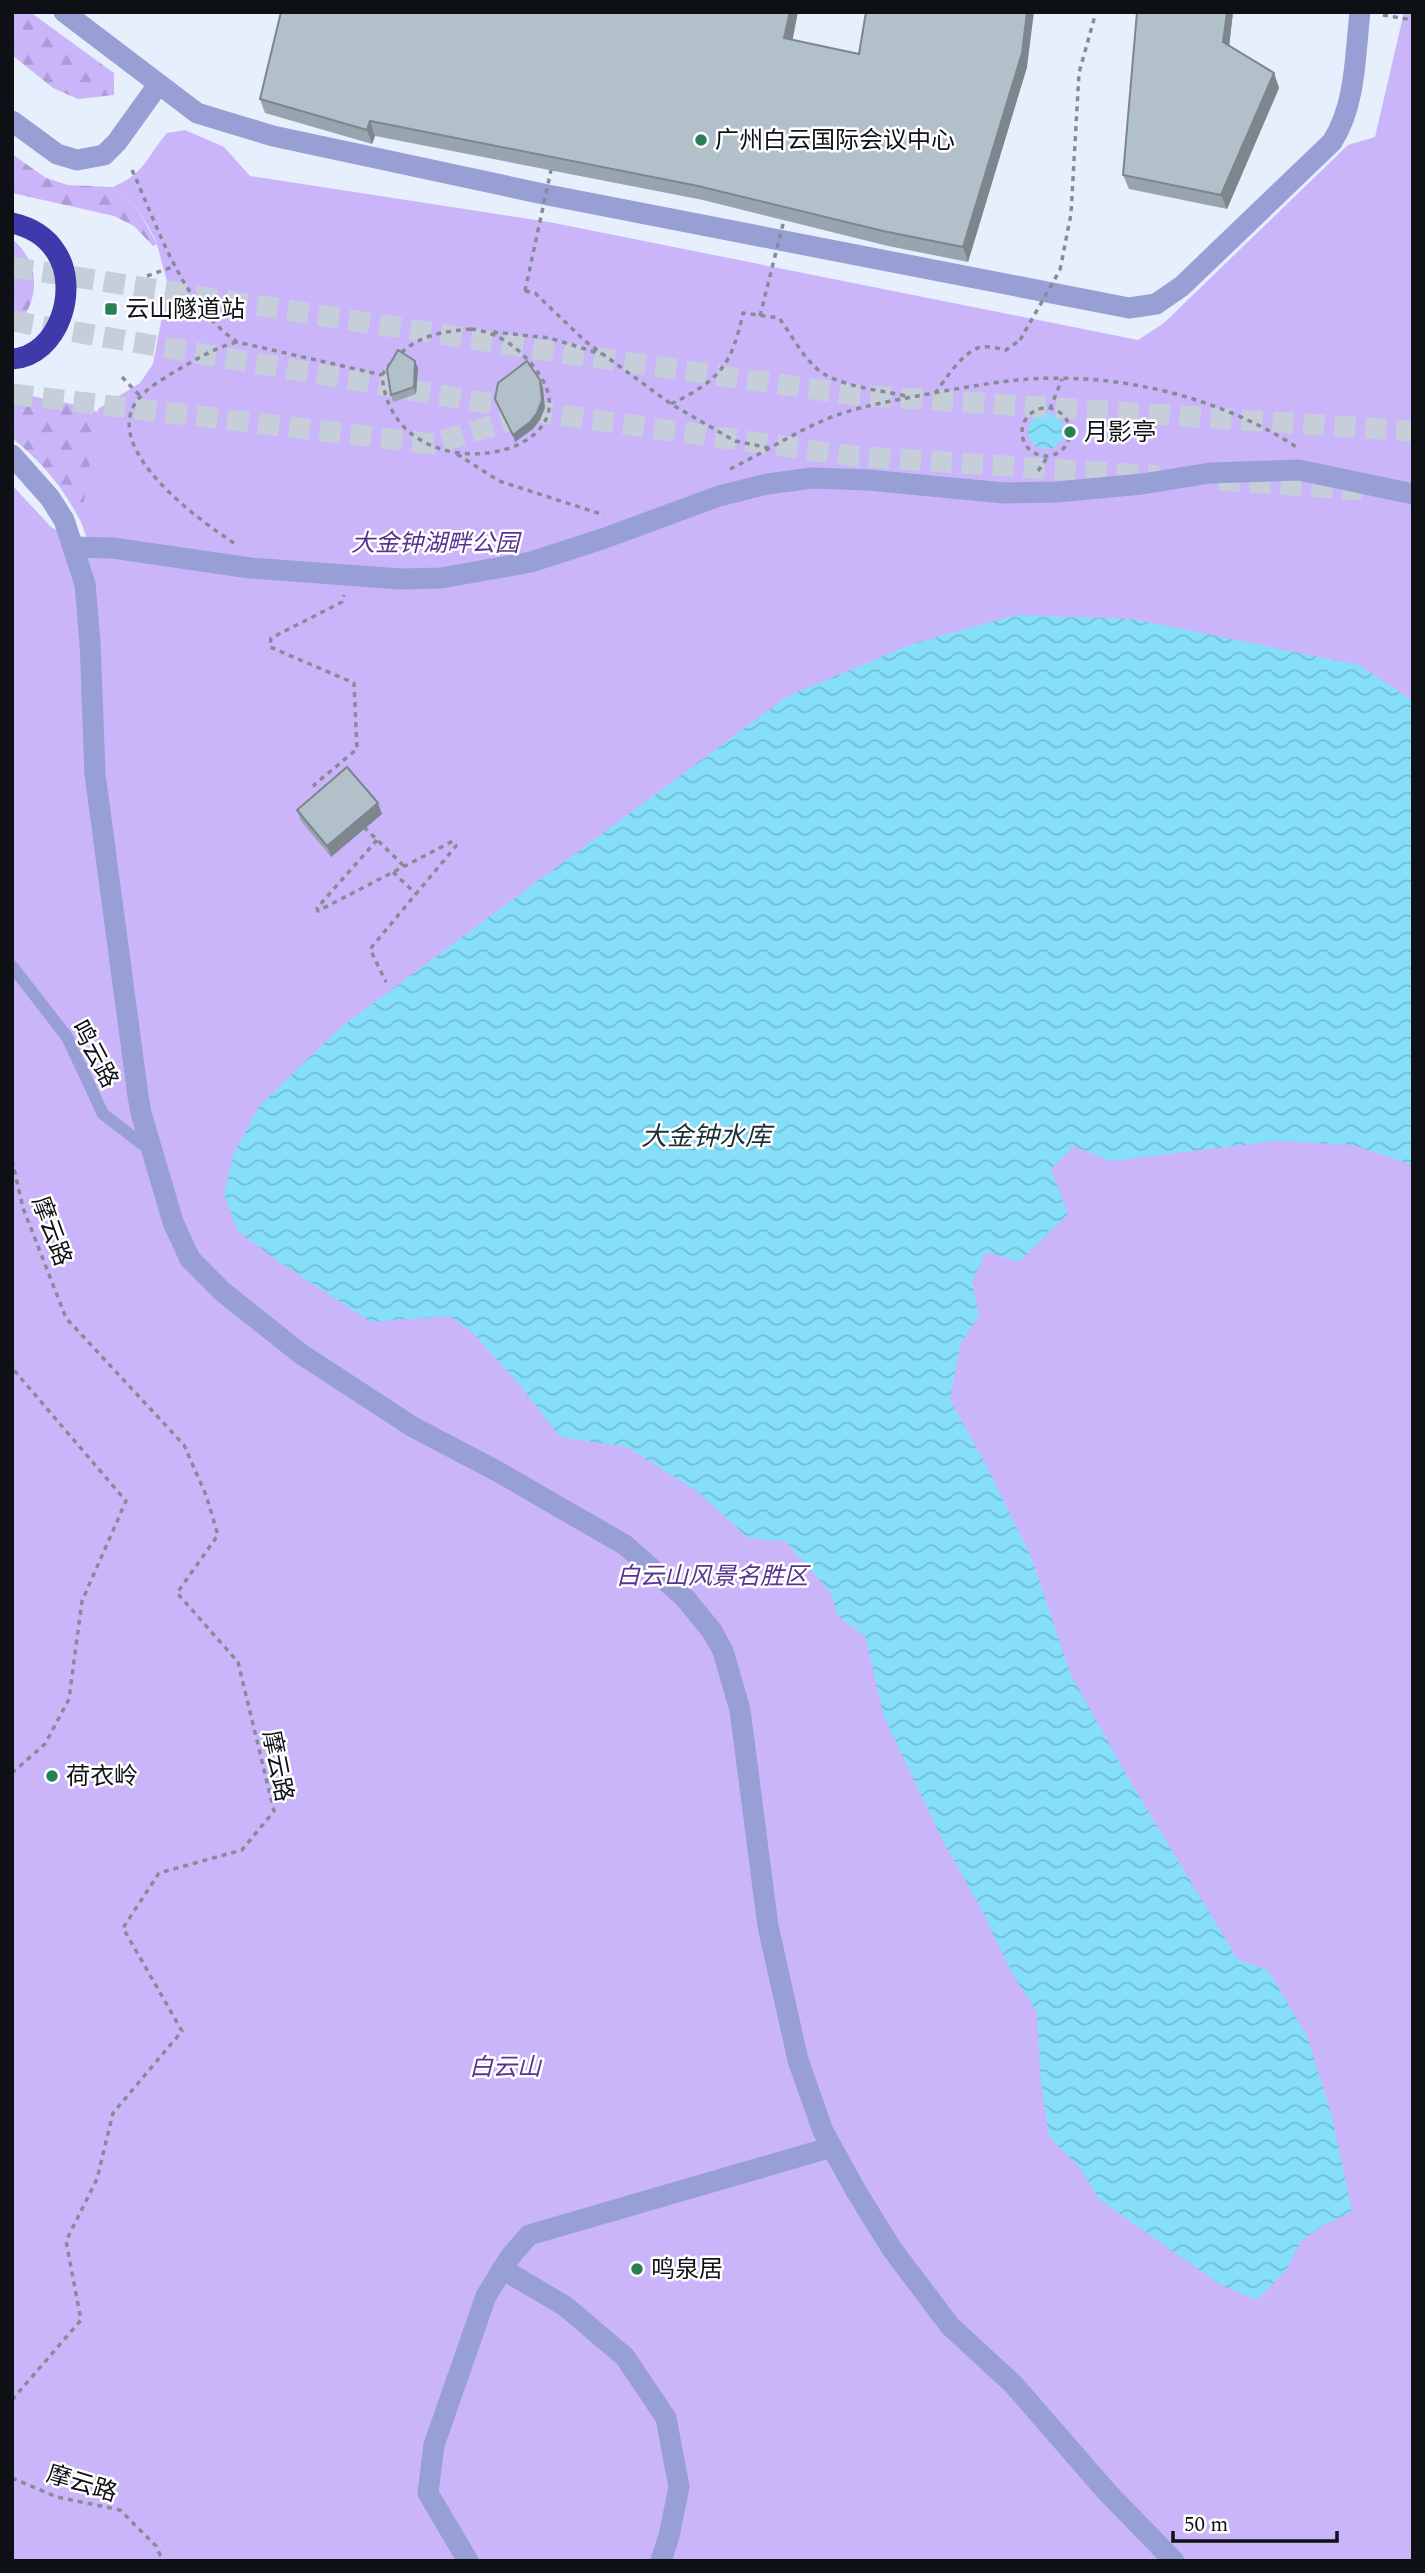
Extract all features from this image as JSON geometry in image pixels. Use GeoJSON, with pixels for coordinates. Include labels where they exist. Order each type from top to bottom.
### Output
{"type":"FeatureCollection","features":[{"type":"Feature","properties":{"kind":"highway"},"geometry":{"type":"LineString","coordinates":[[12,223],[34,230],[45,239],[58,254],[66,281],[61,318],[52,338],[34,353],[12,359]]}},
{"type":"Feature","properties":{"kind":"street"},"geometry":{"type":"LineString","coordinates":[[64,12],[197,113],[273,136],[548,195],[1129,308],[1156,304],[1182,286],[1332,142],[1342,127],[1348,110],[1360,12]]}},
{"type":"Feature","properties":{"kind":"street"},"geometry":{"type":"LineString","coordinates":[[12,121],[57,153],[77,160],[104,155],[117,142],[158,85]]}},
{"type":"Feature","properties":{"kind":"street"},"geometry":{"type":"LineString","coordinates":[[12,455],[50,498],[64,520],[85,584],[90,642],[94,775],[121,986],[141,1113],[173,1222],[190,1259],[223,1292],[301,1354],[413,1427],[495,1470],[625,1545],[685,1598],[712,1631],[723,1651],[740,1710],[768,1926],[798,2060],[822,2131],[892,2249],[950,2326],[1013,2384],[1107,2492],[1174,2561]]}},
{"type":"Feature","properties":{"kind":"street"},"geometry":{"type":"LineString","coordinates":[[73,547],[113,548],[250,568],[401,579],[441,578],[531,562],[606,538],[719,496],[767,484],[813,478],[868,480],[1004,493],[1057,492],[1142,484],[1210,473],[1299,470],[1413,494]]}},
{"type":"Feature","properties":{"kind":"street"},"geometry":{"type":"LineString","coordinates":[[468,2561],[428,2493],[434,2445],[486,2296],[502,2269],[529,2235],[832,2147]]}},
{"type":"Feature","properties":{"kind":"street"},"geometry":{"type":"LineString","coordinates":[[502,2269],[565,2306],[625,2357],[666,2417],[679,2487],[661,2561]]}},
{"type":"Feature","properties":{"kind":"lane","name":"鸣云路"},"geometry":{"type":"LineString","coordinates":[[12,966],[66,1037],[103,1114],[152,1151]]}},
{"type":"Feature","properties":{"kind":"path"},"geometry":{"type":"LineString","coordinates":[[935,393],[964,357],[976,348],[986,346],[1006,350],[1020,340],[1060,270],[1071,214],[1079,73],[1096,12]]}},
{"type":"Feature","properties":{"kind":"path"},"geometry":{"type":"LineString","coordinates":[[1383,15],[1413,20]]}},
{"type":"Feature","properties":{"kind":"path"},"geometry":{"type":"LineString","coordinates":[[132,170],[176,266],[204,312],[219,330],[237,342],[382,375]]}},
{"type":"Feature","properties":{"kind":"path"},"geometry":{"type":"LineString","coordinates":[[551,170],[526,291],[535,293],[585,341],[671,404],[735,441],[772,448]]}},
{"type":"Feature","properties":{"kind":"path"},"geometry":{"type":"LineString","coordinates":[[760,316],[784,220]]}},
{"type":"Feature","properties":{"kind":"path"},"geometry":{"type":"LineString","coordinates":[[147,276],[176,266]]}},
{"type":"Feature","properties":{"kind":"path"},"geometry":{"type":"LineString","coordinates":[[671,404],[712,381],[724,366],[733,351],[743,313],[779,318],[816,368],[828,377],[912,397]]}},
{"type":"Feature","properties":{"kind":"path"},"geometry":{"type":"LineString","coordinates":[[487,331],[521,353],[541,376],[548,391],[550,407],[547,419],[531,437],[516,447],[475,454],[456,453],[439,448],[420,438],[397,419],[384,392],[382,375],[394,358],[409,345],[425,337],[454,330],[487,331],[550,338],[605,355]]}},
{"type":"Feature","properties":{"kind":"path"},"geometry":{"type":"LineString","coordinates":[[234,544],[178,502],[145,465],[129,429],[130,414],[140,397],[158,382],[195,360],[237,342]]}},
{"type":"Feature","properties":{"kind":"path"},"geometry":{"type":"LineString","coordinates":[[122,377],[140,397]]}},
{"type":"Feature","properties":{"kind":"path"},"geometry":{"type":"LineString","coordinates":[[1051,409],[1062,379]]}},
{"type":"Feature","properties":{"kind":"path"},"geometry":{"type":"LineString","coordinates":[[721,474],[830,418],[861,408],[1019,380],[1100,380],[1147,387],[1238,415],[1271,431],[1306,453]]}},
{"type":"Feature","properties":{"kind":"path"},"geometry":{"type":"LineString","coordinates":[[1036,473],[1048,456],[1064,448],[1070,435],[1066,420],[1061,414],[1051,409],[1037,410],[1023,429],[1023,437],[1030,450],[1048,456]]}},
{"type":"Feature","properties":{"kind":"path"},"geometry":{"type":"LineString","coordinates":[[456,453],[499,481],[609,516]]}},
{"type":"Feature","properties":{"kind":"path"},"geometry":{"type":"LineString","coordinates":[[326,799],[314,785],[357,749],[354,683],[270,647],[271,638],[342,603],[346,575]]}},
{"type":"Feature","properties":{"kind":"path"},"geometry":{"type":"LineString","coordinates":[[356,821],[404,866]]}},
{"type":"Feature","properties":{"kind":"path"},"geometry":{"type":"LineString","coordinates":[[377,840],[317,908],[318,911],[453,841],[456,846],[370,949],[386,982]]}},
{"type":"Feature","properties":{"kind":"path"},"geometry":{"type":"LineString","coordinates":[[393,872],[416,894]]}},
{"type":"Feature","properties":{"kind":"path","name":"摩云路"},"geometry":{"type":"LineString","coordinates":[[12,1160],[23,1208],[66,1318],[184,1445],[206,1495],[218,1535],[177,1593],[238,1662],[274,1811],[242,1850],[159,1873],[123,1928],[182,2031],[113,2113],[97,2179],[66,2241],[81,2320],[12,2400]]}},
{"type":"Feature","properties":{"kind":"path"},"geometry":{"type":"LineString","coordinates":[[12,1361],[13,1369],[126,1501],[82,1601],[69,1699],[45,1744],[12,1773]]}},
{"type":"Feature","properties":{"kind":"path","name":"摩云路"},"geometry":{"type":"LineString","coordinates":[[12,2478],[57,2497],[120,2510],[156,2546],[163,2561]]}},
{"type":"Feature","properties":{"kind":"green space"},"geometry":{"type":"Polygon","coordinates":[[[12,12],[30,12],[114,73],[114,95],[78,99],[53,88],[12,55],[12,12]]]}},
{"type":"Feature","properties":{"kind":"green space","name":"白云山风景名胜区"},"geometry":{"type":"Polygon","coordinates":[[[1404,12],[1413,12],[1413,2561],[12,2561],[12,485],[51,527],[90,547],[81,522],[98,409],[140,383],[153,364],[168,285],[156,241],[148,226],[138,210],[113,187],[139,170],[167,133],[185,130],[224,147],[250,176],[549,222],[1138,340],[1164,323],[1348,145],[1375,137],[1404,12]]]}},
{"type":"Feature","properties":{"kind":"green space"},"geometry":{"type":"Polygon","coordinates":[[[12,154],[46,178],[68,185],[113,187],[138,210],[157,244],[153,246],[134,226],[114,216],[12,193],[12,154]]]}},
{"type":"Feature","properties":{"kind":"green space"},"geometry":{"type":"Polygon","coordinates":[[[12,239],[29,260],[34,285],[28,309],[12,331],[12,239]]]}},
{"type":"Feature","properties":{"kind":"green space"},"geometry":{"type":"Polygon","coordinates":[[[12,392],[82,406],[102,414],[94,524],[81,522],[51,476],[12,438],[12,392]]]}},
{"type":"Feature","properties":{"kind":"water"},"geometry":{"type":"Polygon","coordinates":[[[1046,413],[1058,419],[1064,431],[1058,443],[1046,449],[1034,443],[1028,431],[1034,419],[1046,413]]]}},
{"type":"Feature","properties":{"kind":"water","name":"大金钟水库"},"geometry":{"type":"Polygon","coordinates":[[[1016,615],[1133,619],[1359,665],[1413,701],[1413,1165],[1353,1145],[1277,1141],[1110,1161],[1074,1146],[1051,1169],[1068,1214],[1019,1262],[986,1252],[972,1282],[979,1315],[960,1345],[950,1400],[988,1469],[1032,1559],[1070,1673],[1127,1776],[1238,1960],[1268,1970],[1307,2036],[1332,2116],[1352,2212],[1324,2225],[1301,2241],[1286,2270],[1257,2300],[1221,2285],[1100,2200],[1079,2167],[1049,2137],[1041,2082],[1037,2012],[1012,1973],[978,1903],[942,1839],[884,1717],[865,1636],[838,1616],[831,1593],[785,1541],[748,1538],[698,1492],[627,1447],[560,1437],[519,1384],[472,1332],[449,1316],[371,1322],[279,1262],[238,1231],[224,1195],[233,1155],[259,1106],[341,1027],[788,696],[915,643],[1016,615]]]}},
{"type":"Feature","properties":{"kind":"building","name":"广州白云国际会议中心"},"geometry":{"type":"Polygon","coordinates":[[[281,12],[790,12],[784,38],[859,54],[866,12],[1027,12],[1022,53],[963,247],[883,231],[698,186],[370,121],[367,130],[260,99],[281,12]]]}},
{"type":"Feature","properties":{"kind":"building"},"geometry":{"type":"Polygon","coordinates":[[[1137,12],[1227,12],[1223,42],[1274,73],[1221,195],[1123,175],[1137,12]]]}},
{"type":"Feature","properties":{"kind":"building"},"geometry":{"type":"Polygon","coordinates":[[[398,350],[415,361],[414,387],[391,395],[387,369],[398,350]]]}},
{"type":"Feature","properties":{"kind":"building"},"geometry":{"type":"Polygon","coordinates":[[[527,361],[540,380],[542,400],[530,422],[513,435],[495,399],[498,383],[527,361]]]}},
{"type":"Feature","properties":{"kind":"building"},"geometry":{"type":"Polygon","coordinates":[[[347,767],[378,803],[327,846],[297,810],[347,767]]]}},
{"type":"Feature","properties":{"kind":"tunnel"},"geometry":{"type":"LineString","coordinates":[[12,267],[542,350],[855,395],[1413,431]]}},
{"type":"Feature","properties":{"kind":"tunnel"},"geometry":{"type":"LineString","coordinates":[[12,321],[539,412],[852,456],[1159,476]]}},
{"type":"Feature","properties":{"kind":"tunnel"},"geometry":{"type":"LineString","coordinates":[[12,394],[433,444],[531,414]]}},
{"type":"Feature","properties":{"kind":"tunnel"},"geometry":{"type":"LineString","coordinates":[[1219,480],[1362,490]]}},
{"type":"Feature","properties":{"kind":"place","name":"广州白云国际会议中心"},"geometry":{"type":"Point","coordinates":[701,140]}},
{"type":"Feature","properties":{"kind":"place","name":"云山隧道站"},"geometry":{"type":"Point","coordinates":[111,309]}},
{"type":"Feature","properties":{"kind":"place","name":"月影亭"},"geometry":{"type":"Point","coordinates":[1070,432]}},
{"type":"Feature","properties":{"kind":"place","name":"荷衣岭"},"geometry":{"type":"Point","coordinates":[52,1776]}},
{"type":"Feature","properties":{"kind":"place","name":"鸣泉居"},"geometry":{"type":"Point","coordinates":[637,2269]}},
{"type":"Feature","properties":{"kind":"park label","name":"大金钟湖畔公园"},"geometry":{"type":"Point","coordinates":[435,543]}},
{"type":"Feature","properties":{"kind":"park label","name":"白云山"},"geometry":{"type":"Point","coordinates":[505,2067]}}]}
